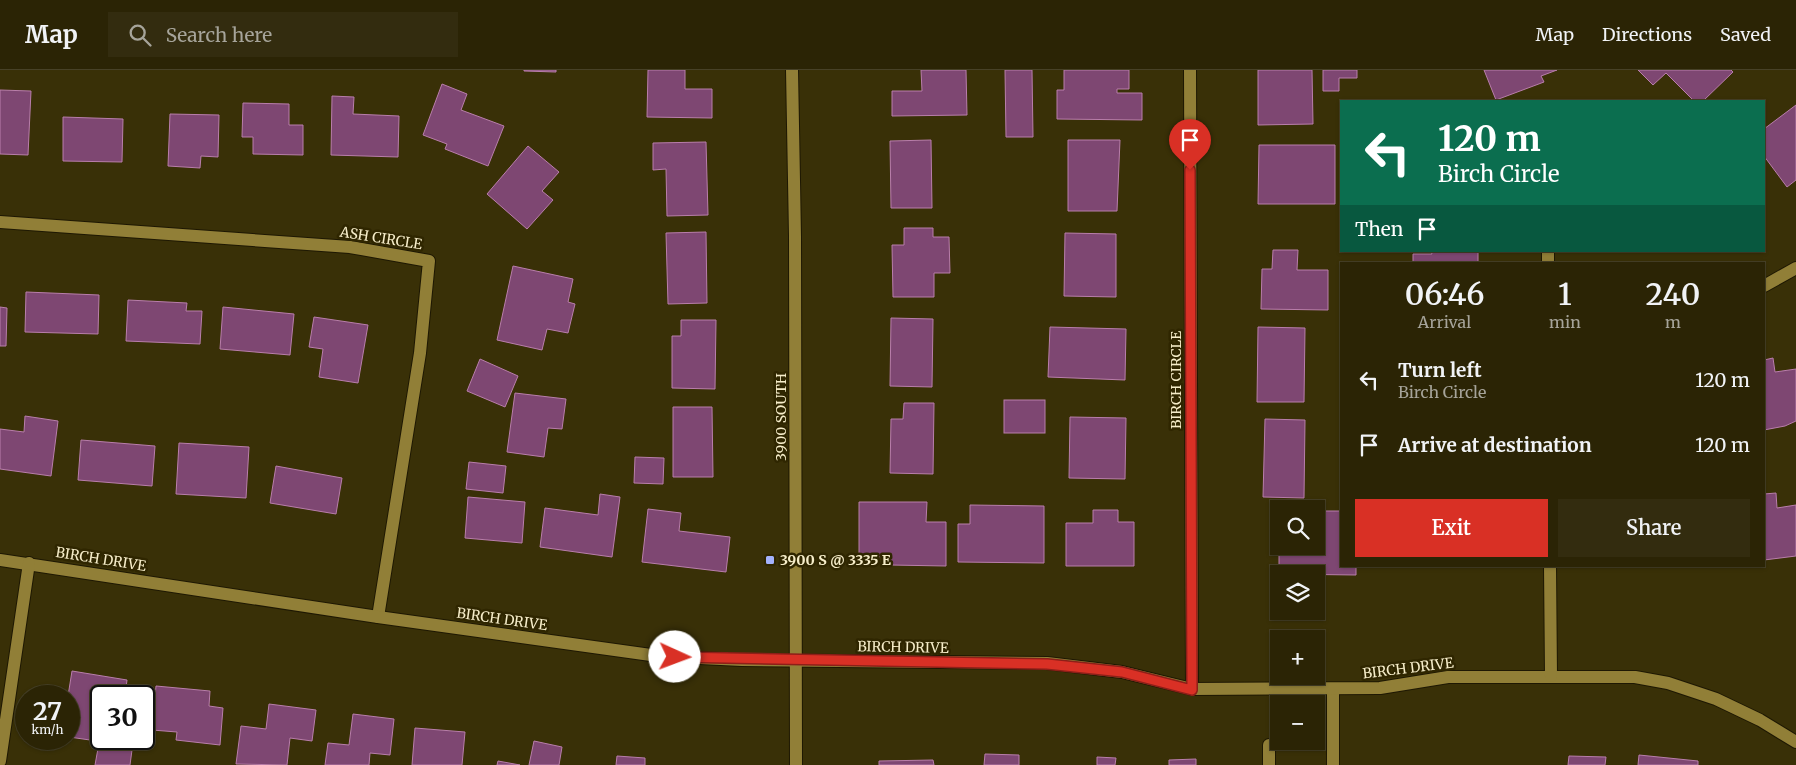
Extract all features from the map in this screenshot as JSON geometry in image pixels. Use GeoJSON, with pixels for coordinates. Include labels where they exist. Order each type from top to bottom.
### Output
{"type":"FeatureCollection","features":[{"type":"Feature","properties":{"kind":"street","name":"3900 SOUTH"},"geometry":{"type":"LineString","coordinates":[[792,70],[796,246],[796,765]]}},
{"type":"Feature","properties":{"kind":"street","name":"BIRCH CIRCLE"},"geometry":{"type":"LineString","coordinates":[[1190,70],[1192,690]]}},
{"type":"Feature","properties":{"kind":"street","name":"ASH CIRCLE"},"geometry":{"type":"LineString","coordinates":[[0,222],[350,247],[429,261],[420,353],[378,617]]}},
{"type":"Feature","properties":{"kind":"street"},"geometry":{"type":"LineString","coordinates":[[1765,285],[1796,268]]}},
{"type":"Feature","properties":{"kind":"street","name":"BIRCH DRIVE"},"geometry":{"type":"LineString","coordinates":[[0,560],[378,617],[658,656],[1047,664],[1122,672],[1192,690],[1380,688],[1448,677],[1635,677],[1668,683],[1716,699],[1760,720],[1796,742]]}},
{"type":"Feature","properties":{"kind":"street"},"geometry":{"type":"LineString","coordinates":[[0,761],[29,564]]}},
{"type":"Feature","properties":{"kind":"street"},"geometry":{"type":"LineString","coordinates":[[1550,567],[1551,676]]}},
{"type":"Feature","properties":{"kind":"street"},"geometry":{"type":"LineString","coordinates":[[1333,690],[1333,765]]}},
{"type":"Feature","properties":{"kind":"street"},"geometry":{"type":"LineString","coordinates":[[1269,745],[1269,765]]}},
{"type":"Feature","properties":{"kind":"building"},"geometry":{"type":"Polygon","coordinates":[[[556,70],[556,72],[524,71],[556,70]]]}},
{"type":"Feature","properties":{"kind":"building"},"geometry":{"type":"Polygon","coordinates":[[[648,70],[685,70],[685,89],[712,89],[712,118],[647,117],[648,70]]]}},
{"type":"Feature","properties":{"kind":"building"},"geometry":{"type":"Polygon","coordinates":[[[921,70],[966,70],[967,115],[892,116],[892,91],[922,91],[921,70]]]}},
{"type":"Feature","properties":{"kind":"building"},"geometry":{"type":"Polygon","coordinates":[[[1005,70],[1032,70],[1033,137],[1006,137],[1005,70]]]}},
{"type":"Feature","properties":{"kind":"building"},"geometry":{"type":"Polygon","coordinates":[[[1064,70],[1129,70],[1129,89],[1117,89],[1117,93],[1142,93],[1142,120],[1057,119],[1057,90],[1064,90],[1064,70]]]}},
{"type":"Feature","properties":{"kind":"building"},"geometry":{"type":"Polygon","coordinates":[[[1258,70],[1312,70],[1313,124],[1258,125],[1258,70]]]}},
{"type":"Feature","properties":{"kind":"building"},"geometry":{"type":"Polygon","coordinates":[[[1323,70],[1357,70],[1357,78],[1339,78],[1339,91],[1323,91],[1323,70]]]}},
{"type":"Feature","properties":{"kind":"building"},"geometry":{"type":"Polygon","coordinates":[[[1484,70],[1557,70],[1541,76],[1544,82],[1496,100],[1484,70]]]}},
{"type":"Feature","properties":{"kind":"building"},"geometry":{"type":"Polygon","coordinates":[[[1638,70],[1731,70],[1733,72],[1704,100],[1693,100],[1666,73],[1653,85],[1638,70]]]}},
{"type":"Feature","properties":{"kind":"building"},"geometry":{"type":"Polygon","coordinates":[[[442,84],[467,94],[461,110],[504,126],[488,166],[445,149],[447,144],[423,135],[442,84]]]}},
{"type":"Feature","properties":{"kind":"building"},"geometry":{"type":"Polygon","coordinates":[[[0,90],[31,91],[28,155],[0,154],[0,90]]]}},
{"type":"Feature","properties":{"kind":"building"},"geometry":{"type":"Polygon","coordinates":[[[332,96],[354,97],[353,114],[399,116],[398,157],[331,155],[332,96]]]}},
{"type":"Feature","properties":{"kind":"building"},"geometry":{"type":"Polygon","coordinates":[[[243,103],[289,104],[289,125],[303,125],[303,155],[253,154],[253,137],[242,137],[243,103]]]}},
{"type":"Feature","properties":{"kind":"building"},"geometry":{"type":"Polygon","coordinates":[[[1796,105],[1796,180],[1787,187],[1765,157],[1765,128],[1796,105]]]}},
{"type":"Feature","properties":{"kind":"building"},"geometry":{"type":"Polygon","coordinates":[[[170,114],[219,115],[218,157],[201,156],[200,168],[168,166],[170,114]]]}},
{"type":"Feature","properties":{"kind":"building"},"geometry":{"type":"Polygon","coordinates":[[[63,117],[123,119],[122,162],[63,161],[63,117]]]}},
{"type":"Feature","properties":{"kind":"building"},"geometry":{"type":"Polygon","coordinates":[[[931,140],[932,208],[891,208],[890,141],[931,140]]]}},
{"type":"Feature","properties":{"kind":"building"},"geometry":{"type":"Polygon","coordinates":[[[1068,140],[1120,140],[1117,211],[1068,211],[1068,140]]]}},
{"type":"Feature","properties":{"kind":"building"},"geometry":{"type":"Polygon","coordinates":[[[706,142],[708,215],[667,216],[666,169],[653,170],[653,143],[706,142]]]}},
{"type":"Feature","properties":{"kind":"building"},"geometry":{"type":"Polygon","coordinates":[[[1259,145],[1335,145],[1335,204],[1258,204],[1259,145]]]}},
{"type":"Feature","properties":{"kind":"building"},"geometry":{"type":"Polygon","coordinates":[[[528,146],[559,172],[542,191],[553,200],[527,229],[487,194],[528,146]]]}},
{"type":"Feature","properties":{"kind":"building"},"geometry":{"type":"Polygon","coordinates":[[[904,228],[933,228],[933,237],[949,237],[950,273],[934,273],[934,297],[893,297],[892,245],[904,245],[904,228]]]}},
{"type":"Feature","properties":{"kind":"building"},"geometry":{"type":"Polygon","coordinates":[[[706,232],[707,303],[668,304],[666,233],[706,232]]]}},
{"type":"Feature","properties":{"kind":"building"},"geometry":{"type":"Polygon","coordinates":[[[1065,233],[1116,234],[1116,297],[1064,296],[1065,233]]]}},
{"type":"Feature","properties":{"kind":"building"},"geometry":{"type":"Polygon","coordinates":[[[1273,250],[1298,250],[1297,270],[1328,270],[1328,310],[1261,309],[1262,269],[1272,269],[1273,250]]]}},
{"type":"Feature","properties":{"kind":"building"},"geometry":{"type":"Polygon","coordinates":[[[1431,252],[1478,252],[1478,262],[1413,262],[1413,254],[1432,254],[1431,252]]]}},
{"type":"Feature","properties":{"kind":"building"},"geometry":{"type":"Polygon","coordinates":[[[513,266],[573,279],[568,302],[575,304],[568,333],[547,329],[542,350],[497,340],[513,266]]]}},
{"type":"Feature","properties":{"kind":"building"},"geometry":{"type":"Polygon","coordinates":[[[26,292],[99,295],[98,334],[25,332],[26,292]]]}},
{"type":"Feature","properties":{"kind":"building"},"geometry":{"type":"Polygon","coordinates":[[[128,300],[187,303],[186,311],[202,311],[200,344],[126,341],[128,300]]]}},
{"type":"Feature","properties":{"kind":"building"},"geometry":{"type":"Polygon","coordinates":[[[0,307],[7,308],[6,346],[0,346],[0,307]]]}},
{"type":"Feature","properties":{"kind":"building"},"geometry":{"type":"Polygon","coordinates":[[[223,307],[294,314],[290,355],[220,349],[223,307]]]}},
{"type":"Feature","properties":{"kind":"building"},"geometry":{"type":"Polygon","coordinates":[[[314,317],[368,325],[358,383],[319,377],[323,349],[309,347],[314,317]]]}},
{"type":"Feature","properties":{"kind":"building"},"geometry":{"type":"Polygon","coordinates":[[[891,318],[933,319],[932,387],[890,386],[891,318]]]}},
{"type":"Feature","properties":{"kind":"building"},"geometry":{"type":"Polygon","coordinates":[[[681,320],[716,320],[715,389],[672,388],[672,336],[681,336],[681,320]]]}},
{"type":"Feature","properties":{"kind":"building"},"geometry":{"type":"Polygon","coordinates":[[[1050,327],[1126,329],[1125,380],[1048,377],[1050,327]]]}},
{"type":"Feature","properties":{"kind":"building"},"geometry":{"type":"Polygon","coordinates":[[[1258,327],[1305,328],[1304,402],[1257,402],[1258,327]]]}},
{"type":"Feature","properties":{"kind":"building"},"geometry":{"type":"Polygon","coordinates":[[[1773,358],[1775,372],[1796,369],[1796,421],[1785,426],[1765,430],[1765,360],[1773,358]]]}},
{"type":"Feature","properties":{"kind":"building"},"geometry":{"type":"Polygon","coordinates":[[[480,359],[518,376],[505,407],[467,391],[480,359]]]}},
{"type":"Feature","properties":{"kind":"building"},"geometry":{"type":"Polygon","coordinates":[[[515,393],[566,399],[562,429],[548,428],[544,457],[507,452],[515,393]]]}},
{"type":"Feature","properties":{"kind":"building"},"geometry":{"type":"Polygon","coordinates":[[[1004,400],[1045,400],[1045,433],[1004,433],[1004,400]]]}},
{"type":"Feature","properties":{"kind":"building"},"geometry":{"type":"Polygon","coordinates":[[[904,403],[934,403],[933,474],[890,473],[891,419],[903,419],[904,403]]]}},
{"type":"Feature","properties":{"kind":"building"},"geometry":{"type":"Polygon","coordinates":[[[673,407],[712,407],[713,477],[673,477],[673,407]]]}},
{"type":"Feature","properties":{"kind":"building"},"geometry":{"type":"Polygon","coordinates":[[[25,416],[58,421],[51,476],[0,469],[0,429],[24,432],[25,416]]]}},
{"type":"Feature","properties":{"kind":"building"},"geometry":{"type":"Polygon","coordinates":[[[1070,417],[1126,418],[1125,479],[1069,478],[1070,417]]]}},
{"type":"Feature","properties":{"kind":"building"},"geometry":{"type":"Polygon","coordinates":[[[1265,419],[1305,420],[1304,498],[1263,497],[1265,419]]]}},
{"type":"Feature","properties":{"kind":"building"},"geometry":{"type":"Polygon","coordinates":[[[81,440],[155,446],[152,486],[78,480],[81,440]]]}},
{"type":"Feature","properties":{"kind":"building"},"geometry":{"type":"Polygon","coordinates":[[[179,443],[249,447],[246,498],[176,494],[179,443]]]}},
{"type":"Feature","properties":{"kind":"building"},"geometry":{"type":"Polygon","coordinates":[[[635,457],[664,458],[663,484],[634,483],[635,457]]]}},
{"type":"Feature","properties":{"kind":"building"},"geometry":{"type":"Polygon","coordinates":[[[469,462],[506,466],[503,493],[466,489],[469,462]]]}},
{"type":"Feature","properties":{"kind":"building"},"geometry":{"type":"Polygon","coordinates":[[[276,466],[342,478],[336,514],[270,503],[276,466]]]}},
{"type":"Feature","properties":{"kind":"building"},"geometry":{"type":"Polygon","coordinates":[[[1776,493],[1777,508],[1796,505],[1796,556],[1765,560],[1765,494],[1776,493]]]}},
{"type":"Feature","properties":{"kind":"building"},"geometry":{"type":"Polygon","coordinates":[[[600,494],[620,497],[612,557],[540,547],[545,508],[598,515],[600,494]]]}},
{"type":"Feature","properties":{"kind":"building"},"geometry":{"type":"Polygon","coordinates":[[[468,497],[525,502],[522,543],[465,538],[468,497]]]}},
{"type":"Feature","properties":{"kind":"building"},"geometry":{"type":"Polygon","coordinates":[[[859,502],[927,502],[926,522],[946,522],[946,566],[890,565],[890,557],[859,556],[859,502]]]}},
{"type":"Feature","properties":{"kind":"building"},"geometry":{"type":"Polygon","coordinates":[[[970,505],[1044,506],[1044,563],[958,562],[958,524],[970,524],[970,505]]]}},
{"type":"Feature","properties":{"kind":"building"},"geometry":{"type":"Polygon","coordinates":[[[648,509],[681,513],[679,531],[730,537],[726,572],[642,562],[648,509]]]}},
{"type":"Feature","properties":{"kind":"building"},"geometry":{"type":"Polygon","coordinates":[[[1093,510],[1118,510],[1118,522],[1134,522],[1134,566],[1066,566],[1066,523],[1093,523],[1093,510]]]}},
{"type":"Feature","properties":{"kind":"building"},"geometry":{"type":"Polygon","coordinates":[[[1325,511],[1340,511],[1340,567],[1356,567],[1356,575],[1325,575],[1325,565],[1279,565],[1279,555],[1325,555],[1325,511]]]}},
{"type":"Feature","properties":{"kind":"building"},"geometry":{"type":"Polygon","coordinates":[[[72,671],[127,680],[126,685],[90,685],[90,740],[80,739],[80,685],[70,685],[72,671]]]}},
{"type":"Feature","properties":{"kind":"building"},"geometry":{"type":"Polygon","coordinates":[[[156,686],[210,691],[209,706],[223,708],[220,745],[176,740],[177,732],[155,730],[156,686]]]}},
{"type":"Feature","properties":{"kind":"building"},"geometry":{"type":"Polygon","coordinates":[[[269,704],[316,710],[312,741],[290,738],[287,765],[236,764],[241,726],[266,729],[269,704]]]}},
{"type":"Feature","properties":{"kind":"building"},"geometry":{"type":"Polygon","coordinates":[[[353,714],[394,719],[390,755],[370,753],[369,765],[325,765],[328,743],[349,745],[353,714]]]}},
{"type":"Feature","properties":{"kind":"building"},"geometry":{"type":"Polygon","coordinates":[[[415,728],[465,732],[462,765],[412,765],[415,728]]]}},
{"type":"Feature","properties":{"kind":"building"},"geometry":{"type":"Polygon","coordinates":[[[534,741],[562,747],[559,765],[529,765],[534,741]]]}},
{"type":"Feature","properties":{"kind":"building"},"geometry":{"type":"Polygon","coordinates":[[[98,750],[132,750],[130,765],[95,765],[98,750]]]}},
{"type":"Feature","properties":{"kind":"building"},"geometry":{"type":"Polygon","coordinates":[[[985,754],[1019,755],[1019,765],[984,765],[985,754]]]}},
{"type":"Feature","properties":{"kind":"building"},"geometry":{"type":"Polygon","coordinates":[[[1639,755],[1698,761],[1698,765],[1638,765],[1639,755]]]}},
{"type":"Feature","properties":{"kind":"building"},"geometry":{"type":"Polygon","coordinates":[[[617,756],[645,758],[645,765],[616,765],[617,756]]]}},
{"type":"Feature","properties":{"kind":"building"},"geometry":{"type":"Polygon","coordinates":[[[1569,756],[1606,757],[1605,765],[1568,765],[1569,756]]]}},
{"type":"Feature","properties":{"kind":"building"},"geometry":{"type":"Polygon","coordinates":[[[1097,757],[1116,758],[1115,765],[1097,765],[1097,757]]]}},
{"type":"Feature","properties":{"kind":"building"},"geometry":{"type":"Polygon","coordinates":[[[1196,759],[1196,765],[1169,765],[1169,760],[1196,759]]]}},
{"type":"Feature","properties":{"kind":"building"},"geometry":{"type":"Polygon","coordinates":[[[933,760],[934,765],[879,765],[879,761],[933,760]]]}},
{"type":"Feature","properties":{"kind":"building"},"geometry":{"type":"Polygon","coordinates":[[[498,761],[520,765],[497,765],[498,761]]]}},
{"type":"Feature","properties":{"kind":"place","name":"3900 S @ 3335 E"},"geometry":{"type":"Point","coordinates":[770,560]}},
{"type":"Feature","properties":{"kind":"route"},"geometry":{"type":"LineString","coordinates":[[675,657],[848,662],[1047,664],[1122,672],[1192,690],[1190,170]]}}]}
